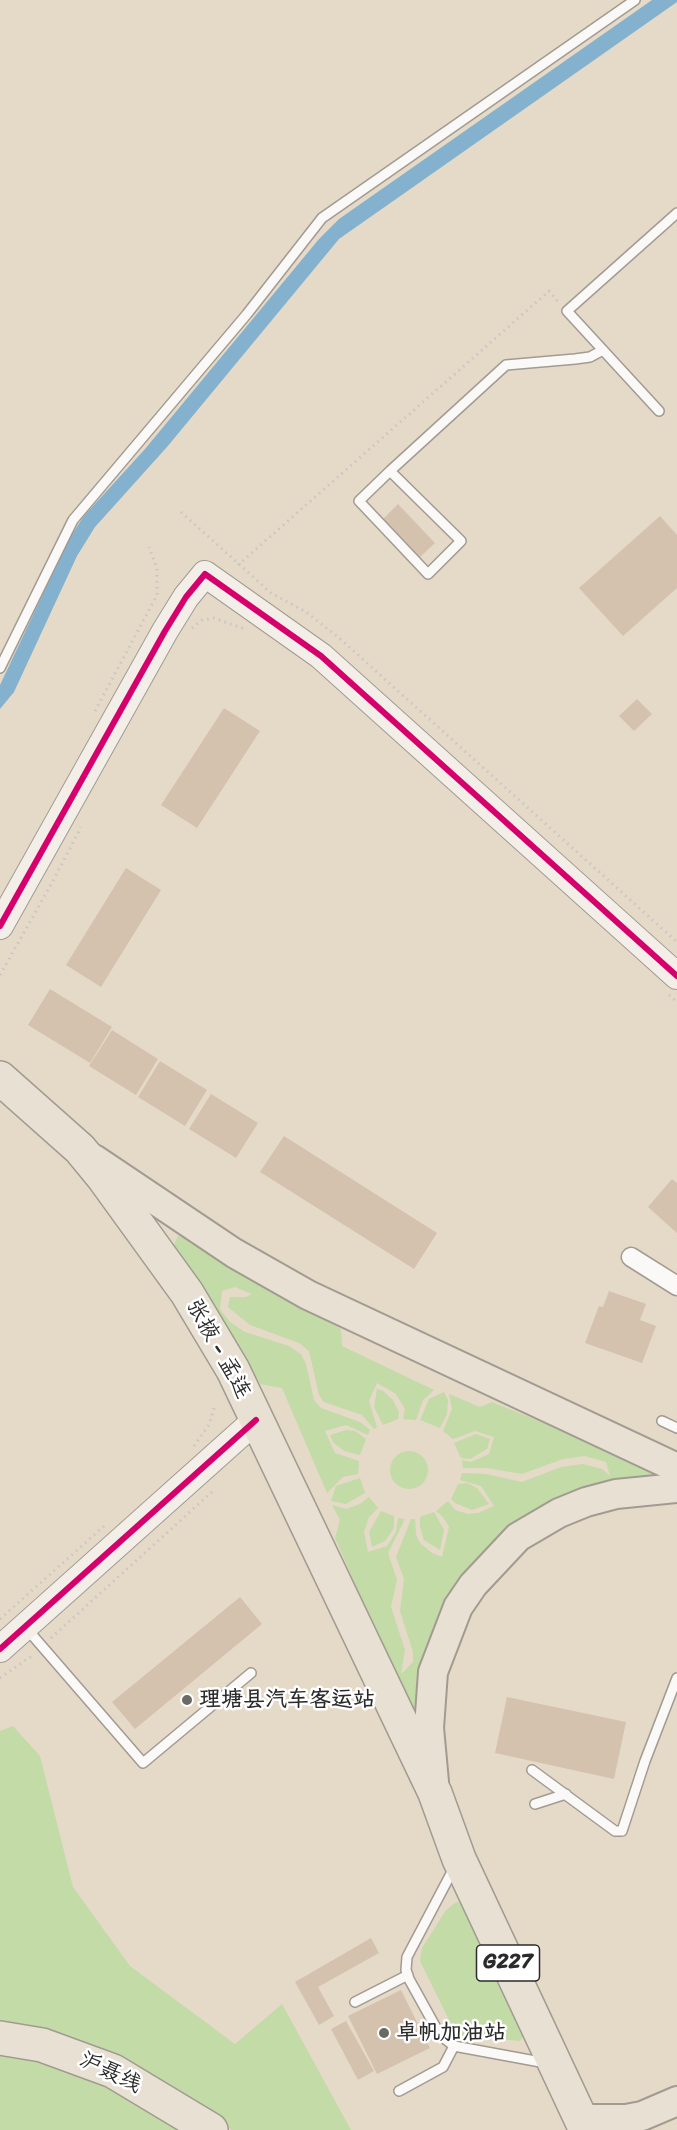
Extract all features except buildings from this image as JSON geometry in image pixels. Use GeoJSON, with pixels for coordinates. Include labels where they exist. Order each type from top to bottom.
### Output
{"type":"FeatureCollection","features":[{"type":"Feature","properties":{"kind":"highway","name":"张掖 - 孟连"},"geometry":{"type":"LineString","coordinates":[[0,1078],[80,1149],[129,1210],[187,1293],[233,1370],[435,1793]]}},
{"type":"Feature","properties":{"kind":"highway","name":"G227"},"geometry":{"type":"LineString","coordinates":[[435,1793],[459,1858],[583,2124]]}},
{"type":"Feature","properties":{"kind":"highway","name":"沪聂线"},"geometry":{"type":"LineString","coordinates":[[0,2038],[42,2045],[113,2071],[211,2130]]}},
{"type":"Feature","properties":{"kind":"main road"},"geometry":{"type":"LineString","coordinates":[[80,1149],[234,1253],[308,1295],[677,1468]]}},
{"type":"Feature","properties":{"kind":"main road"},"geometry":{"type":"LineString","coordinates":[[435,1793],[429,1728],[433,1672],[458,1608],[473,1585],[518,1537],[559,1513],[586,1502],[616,1494],[677,1488]]}},
{"type":"Feature","properties":{"kind":"main road"},"geometry":{"type":"LineString","coordinates":[[583,2124],[634,2118],[677,2101]]}},
{"type":"Feature","properties":{"kind":"street"},"geometry":{"type":"LineString","coordinates":[[0,927],[171,621],[205,574],[321,656],[677,976]]}},
{"type":"Feature","properties":{"kind":"street"},"geometry":{"type":"LineString","coordinates":[[631,1257],[677,1286]]}},
{"type":"Feature","properties":{"kind":"street"},"geometry":{"type":"LineString","coordinates":[[0,1650],[256,1420]]}},
{"type":"Feature","properties":{"kind":"lane"},"geometry":{"type":"LineString","coordinates":[[0,668],[73,520],[247,314],[322,218],[634,0]]}},
{"type":"Feature","properties":{"kind":"lane"},"geometry":{"type":"LineString","coordinates":[[659,411],[567,311],[677,213]]}},
{"type":"Feature","properties":{"kind":"lane"},"geometry":{"type":"LineString","coordinates":[[390,471],[461,541],[428,574],[359,501],[390,471],[506,365],[582,358],[603,350]]}},
{"type":"Feature","properties":{"kind":"lane"},"geometry":{"type":"LineString","coordinates":[[662,1421],[677,1428]]}},
{"type":"Feature","properties":{"kind":"lane"},"geometry":{"type":"LineString","coordinates":[[26,1627],[143,1763],[251,1673]]}},
{"type":"Feature","properties":{"kind":"lane"},"geometry":{"type":"LineString","coordinates":[[532,1770],[615,1831],[622,1831],[645,1761],[677,1678]]}},
{"type":"Feature","properties":{"kind":"lane"},"geometry":{"type":"LineString","coordinates":[[535,1804],[566,1794]]}},
{"type":"Feature","properties":{"kind":"lane"},"geometry":{"type":"LineString","coordinates":[[459,1858],[410,1950],[406,1964],[408,1975],[440,2036],[454,2046],[555,2064]]}},
{"type":"Feature","properties":{"kind":"lane"},"geometry":{"type":"LineString","coordinates":[[355,2002],[408,1975]]}},
{"type":"Feature","properties":{"kind":"lane"},"geometry":{"type":"LineString","coordinates":[[399,2091],[443,2067],[454,2046]]}},
{"type":"Feature","properties":{"kind":"path"},"geometry":{"type":"LineString","coordinates":[[238,565],[549,291],[567,311]]}},
{"type":"Feature","properties":{"kind":"path"},"geometry":{"type":"LineString","coordinates":[[181,512],[271,593],[306,612],[338,637],[677,942]]}},
{"type":"Feature","properties":{"kind":"path"},"geometry":{"type":"LineString","coordinates":[[94,712],[157,596],[158,568],[149,547]]}},
{"type":"Feature","properties":{"kind":"path"},"geometry":{"type":"LineString","coordinates":[[188,634],[206,618],[226,622],[254,633]]}},
{"type":"Feature","properties":{"kind":"path"},"geometry":{"type":"LineString","coordinates":[[0,975],[53,881],[84,820]]}},
{"type":"Feature","properties":{"kind":"path"},"geometry":{"type":"LineString","coordinates":[[194,1447],[209,1425],[214,1408]]}},
{"type":"Feature","properties":{"kind":"path"},"geometry":{"type":"LineString","coordinates":[[0,1678],[42,1646],[214,1490]]}},
{"type":"Feature","properties":{"kind":"path"},"geometry":{"type":"LineString","coordinates":[[0,1619],[106,1525]]}},
{"type":"Feature","properties":{"kind":"green space"},"geometry":{"type":"Polygon","coordinates":[[[178,1236],[190,1239],[341,1329],[342,1346],[434,1390],[423,1400],[416,1420],[403,1419],[405,1409],[396,1394],[377,1383],[369,1401],[377,1427],[374,1429],[362,1415],[324,1402],[319,1395],[309,1351],[299,1343],[250,1325],[228,1307],[230,1297],[246,1297],[252,1294],[235,1287],[222,1291],[220,1309],[230,1322],[245,1332],[289,1346],[301,1354],[306,1364],[314,1400],[321,1408],[360,1422],[370,1430],[368,1435],[346,1425],[325,1431],[335,1453],[359,1461],[358,1474],[343,1477],[327,1493],[282,1388],[260,1384],[200,1283],[173,1247],[178,1236]]]}},
{"type":"Feature","properties":{"kind":"green space"},"geometry":{"type":"Polygon","coordinates":[[[377,1389],[393,1400],[399,1412],[398,1419],[383,1425],[374,1407],[377,1389]]]}},
{"type":"Feature","properties":{"kind":"green space"},"geometry":{"type":"Polygon","coordinates":[[[444,1392],[448,1400],[447,1414],[440,1428],[420,1420],[429,1399],[444,1392]]]}},
{"type":"Feature","properties":{"kind":"green space"},"geometry":{"type":"Polygon","coordinates":[[[449,1394],[480,1407],[492,1402],[647,1465],[663,1475],[629,1477],[593,1486],[512,1528],[416,1717],[401,1690],[335,1538],[340,1520],[332,1505],[346,1509],[360,1504],[369,1497],[378,1508],[369,1517],[364,1532],[368,1552],[387,1546],[396,1532],[398,1518],[405,1519],[388,1553],[397,1580],[391,1607],[405,1650],[401,1674],[413,1662],[413,1652],[400,1611],[404,1579],[396,1557],[411,1519],[415,1519],[416,1535],[420,1543],[432,1553],[442,1557],[449,1527],[436,1511],[448,1501],[455,1510],[468,1514],[478,1513],[494,1506],[481,1486],[460,1480],[462,1473],[486,1474],[522,1482],[561,1467],[583,1464],[602,1469],[610,1476],[606,1462],[585,1456],[563,1459],[522,1474],[486,1468],[463,1468],[462,1460],[471,1462],[489,1454],[494,1437],[475,1431],[453,1439],[443,1431],[452,1409],[449,1394]]]}},
{"type":"Feature","properties":{"kind":"green space"},"geometry":{"type":"Polygon","coordinates":[[[346,1430],[355,1431],[366,1439],[360,1455],[344,1451],[333,1442],[330,1435],[346,1430]]]}},
{"type":"Feature","properties":{"kind":"green space"},"geometry":{"type":"Polygon","coordinates":[[[476,1434],[490,1439],[487,1449],[470,1459],[461,1458],[454,1443],[476,1434]]]}},
{"type":"Feature","properties":{"kind":"green space"},"geometry":{"type":"Polygon","coordinates":[[[409,1451],[416,1452],[422,1457],[427,1463],[427,1477],[422,1483],[416,1488],[409,1489],[402,1488],[396,1483],[391,1477],[390,1470],[391,1463],[396,1457],[402,1452],[409,1451]]]}},
{"type":"Feature","properties":{"kind":"green space"},"geometry":{"type":"Polygon","coordinates":[[[360,1478],[365,1493],[346,1504],[331,1501],[336,1486],[360,1478]]]}},
{"type":"Feature","properties":{"kind":"green space"},"geometry":{"type":"Polygon","coordinates":[[[467,1483],[477,1488],[489,1504],[472,1510],[455,1503],[451,1499],[458,1484],[467,1483]]]}},
{"type":"Feature","properties":{"kind":"green space"},"geometry":{"type":"Polygon","coordinates":[[[381,1511],[394,1516],[394,1528],[385,1541],[372,1547],[369,1532],[381,1511]]]}},
{"type":"Feature","properties":{"kind":"green space"},"geometry":{"type":"Polygon","coordinates":[[[434,1512],[444,1530],[440,1550],[424,1540],[420,1527],[420,1517],[434,1512]]]}},
{"type":"Feature","properties":{"kind":"green space"},"geometry":{"type":"Polygon","coordinates":[[[13,1726],[40,1756],[73,1887],[130,1966],[235,2044],[282,2004],[351,2130],[232,2130],[133,2070],[0,2029],[0,1731],[13,1726]]]}},
{"type":"Feature","properties":{"kind":"green space"},"geometry":{"type":"Polygon","coordinates":[[[463,1901],[525,2033],[520,2041],[462,2036],[455,2032],[420,1961],[422,1948],[446,1910],[455,1903],[463,1901]]]}},
{"type":"Feature","properties":{"kind":"green space"},"geometry":{"type":"Polygon","coordinates":[[[0,2051],[71,2066],[148,2107],[181,2130],[0,2130],[0,2051]]]}},
{"type":"Feature","properties":{"kind":"water"},"geometry":{"type":"Polygon","coordinates":[[[652,0],[677,0],[677,2],[339,239],[167,447],[95,527],[77,556],[14,692],[0,709],[0,685],[68,541],[83,517],[145,449],[319,239],[339,219],[652,0]]]}},
{"type":"Feature","properties":{"kind":"cycle path"},"geometry":{"type":"LineString","coordinates":[[0,926],[165,631],[186,597],[205,574],[321,656],[677,976]]}},
{"type":"Feature","properties":{"kind":"cycle path"},"geometry":{"type":"LineString","coordinates":[[0,1649],[256,1420]]}},
{"type":"Feature","properties":{"kind":"place","name":"理塘县汽车客运站"},"geometry":{"type":"Point","coordinates":[187,1700]}},
{"type":"Feature","properties":{"kind":"place","name":"卓帆加油站"},"geometry":{"type":"Point","coordinates":[384,2033]}}]}
